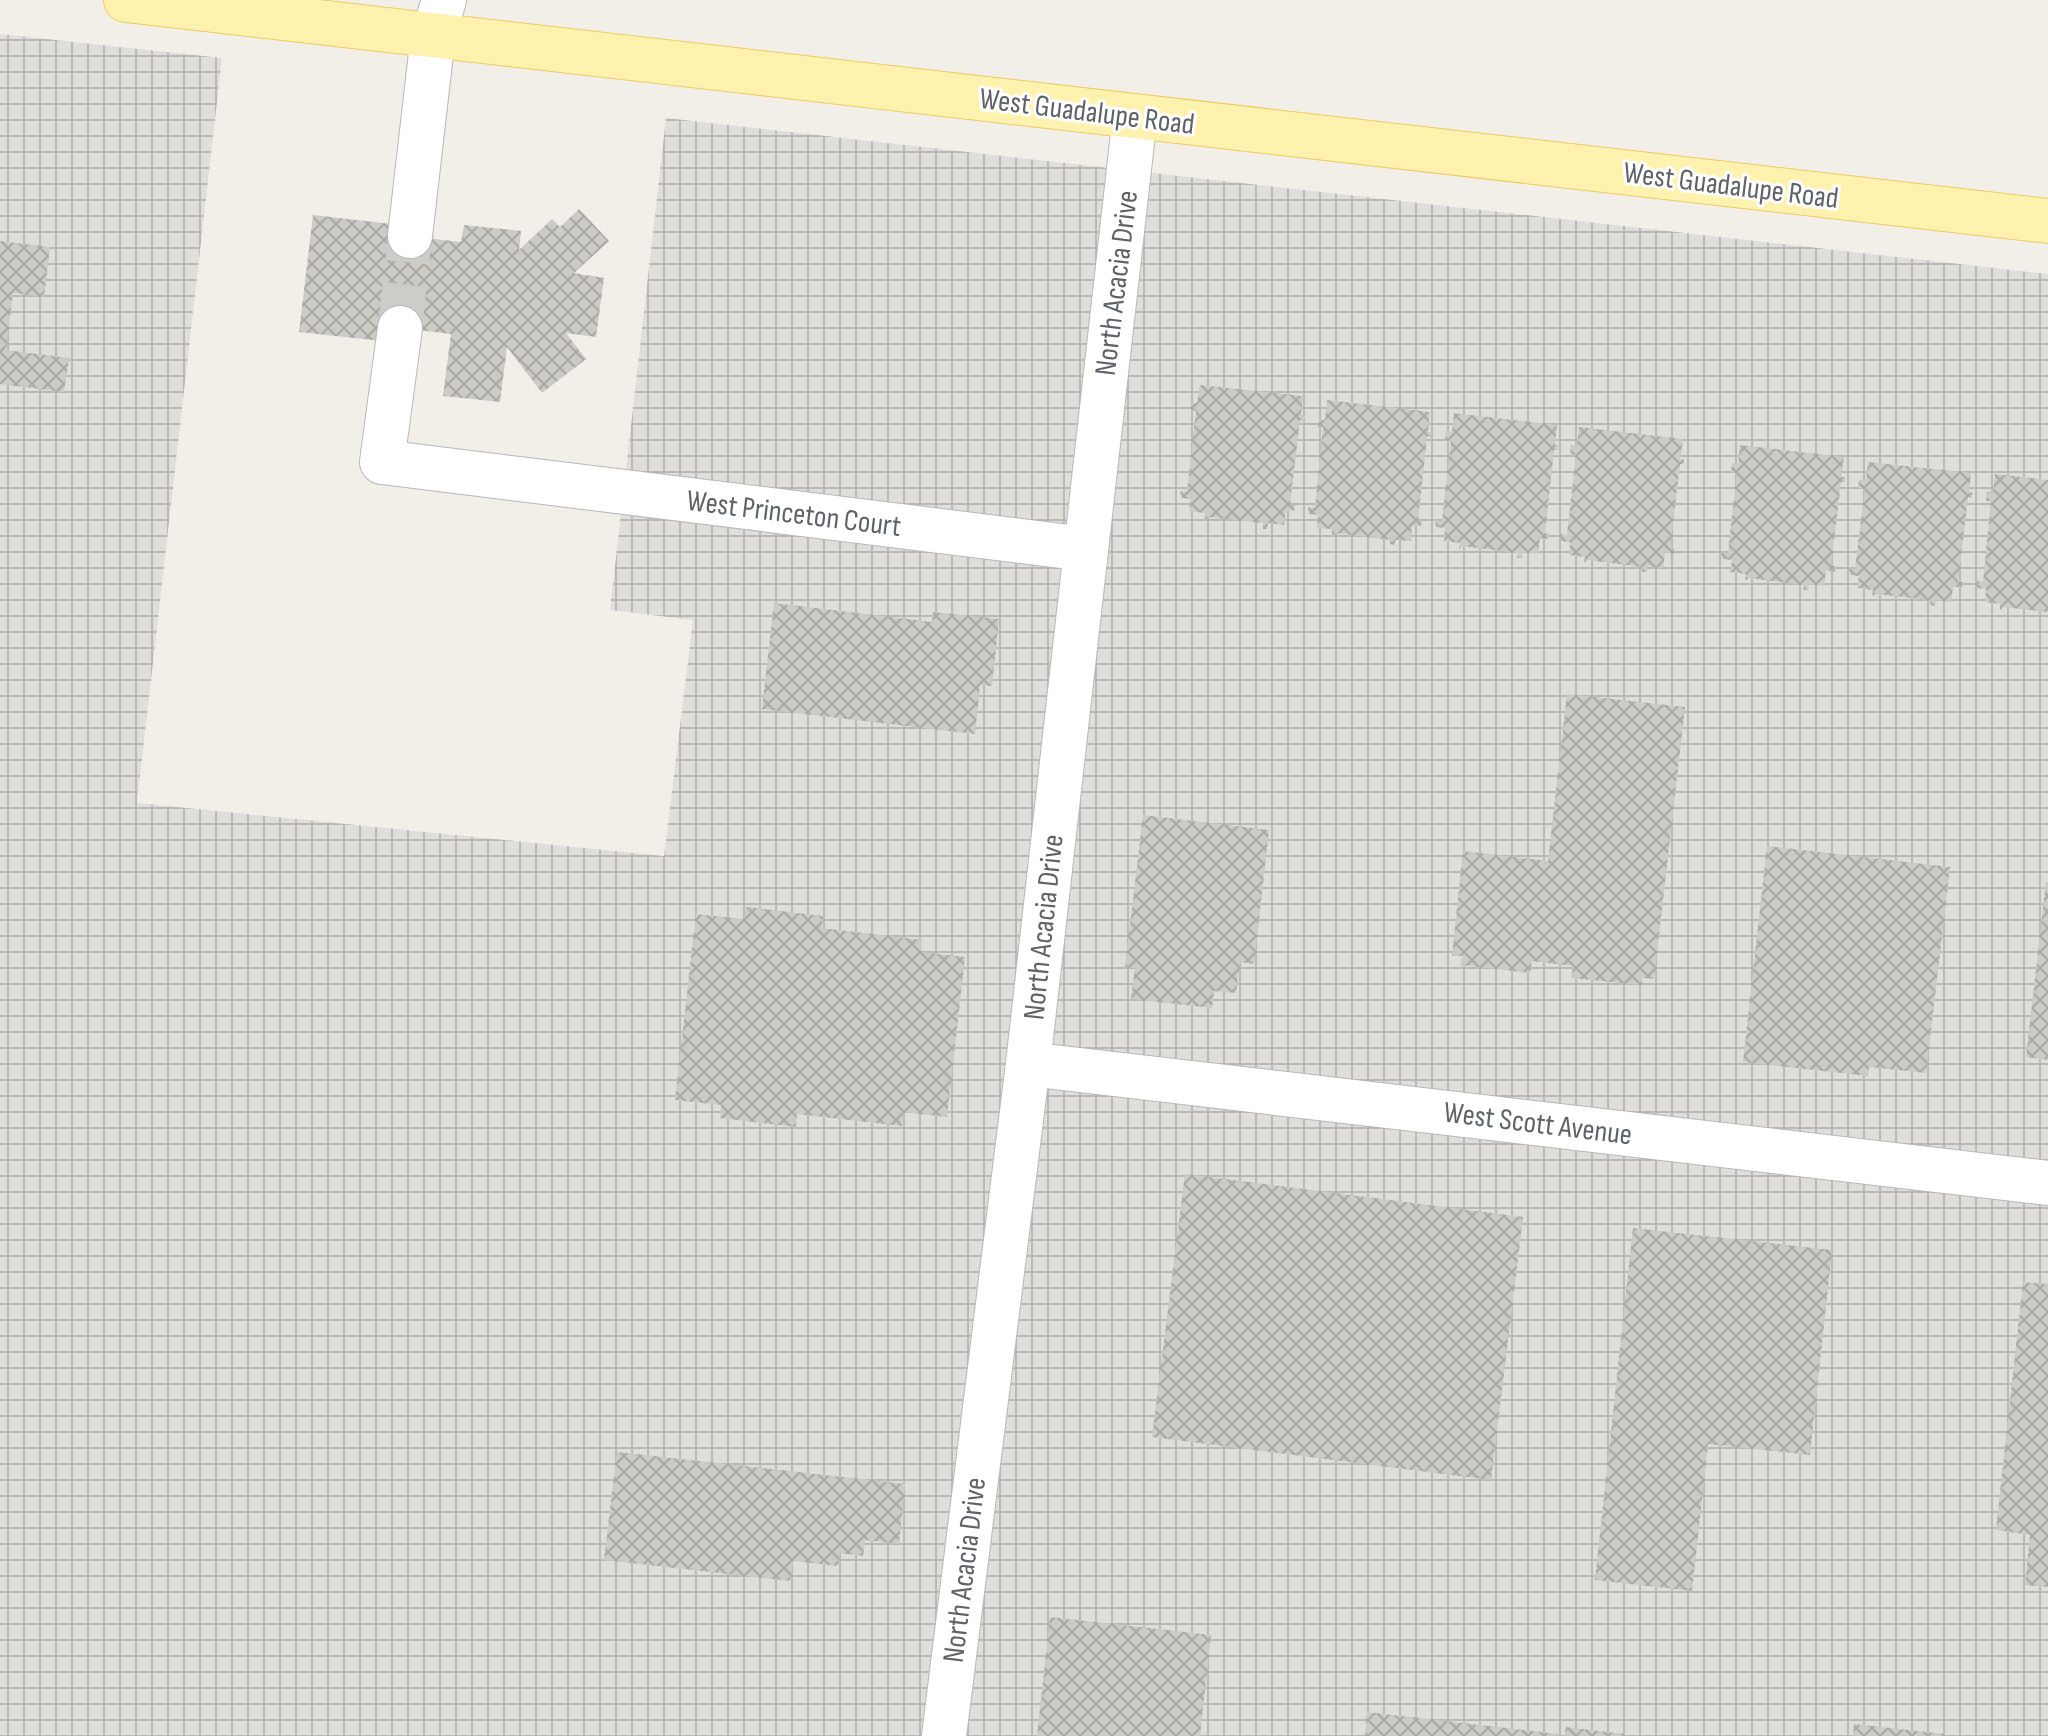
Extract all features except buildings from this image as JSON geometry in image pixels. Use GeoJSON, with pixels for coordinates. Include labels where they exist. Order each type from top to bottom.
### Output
{"type":"FeatureCollection","features":[{"type":"Feature","properties":{"kind":"main road","name":"West Guadalupe Road"},"geometry":{"type":"LineString","coordinates":[[126,0],[439,10],[1135,116],[2048,221]]}},
{"type":"Feature","properties":{"kind":"street"},"geometry":{"type":"LineString","coordinates":[[410,236],[439,10]]}},
{"type":"Feature","properties":{"kind":"street","name":"North Acacia Drive"},"geometry":{"type":"LineString","coordinates":[[944,1736],[1028,1064],[1135,116]]}},
{"type":"Feature","properties":{"kind":"street","name":"West Princeton Court"},"geometry":{"type":"LineString","coordinates":[[400,328],[382,462],[1086,549]]}},
{"type":"Feature","properties":{"kind":"street","name":"West Scott Avenue"},"geometry":{"type":"LineString","coordinates":[[1028,1064],[2048,1183]]}},
{"type":"Feature","properties":{"kind":"shaded area"},"geometry":{"type":"Polygon","coordinates":[[[0,34],[222,58],[137,803],[664,856],[693,620],[610,610],[666,118],[2048,274],[2048,1736],[0,1736],[0,34]]]}},
{"type":"Feature","properties":{"kind":"tunnel"},"geometry":{"type":"LineString","coordinates":[[400,328],[410,236]]}}]}
